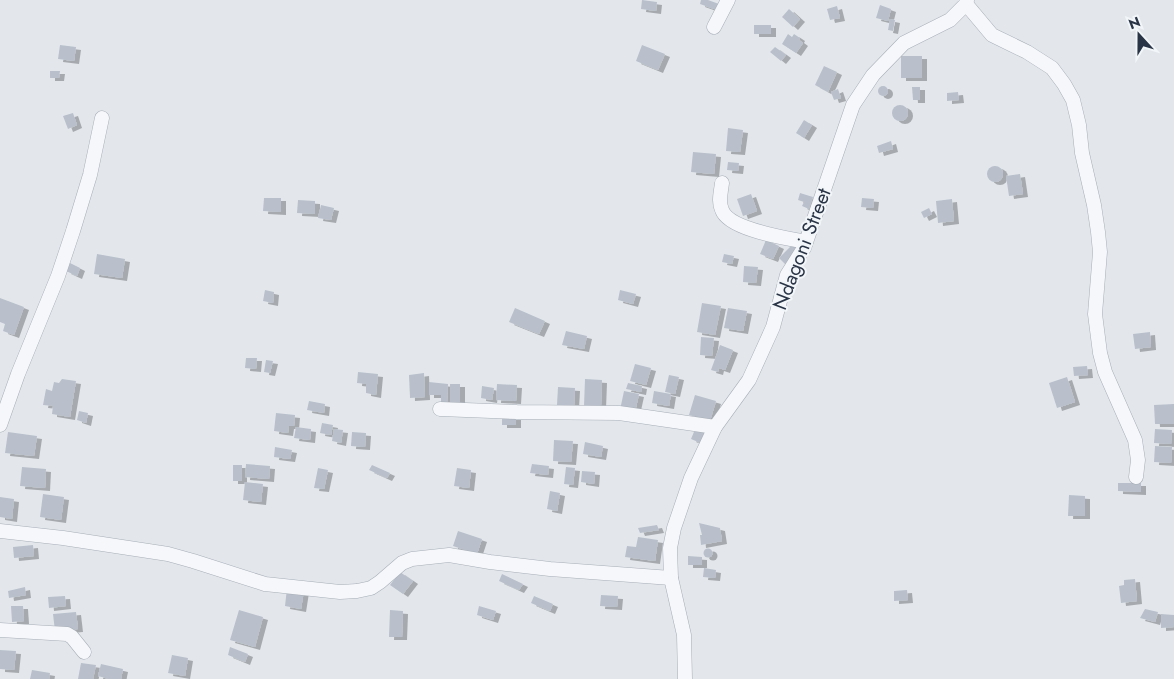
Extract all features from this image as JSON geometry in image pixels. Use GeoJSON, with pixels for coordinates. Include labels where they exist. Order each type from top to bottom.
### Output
{"type":"FeatureCollection","features":[{"type":"Feature","properties":{"kind":"street"},"geometry":{"type":"LineString","coordinates":[[714,27],[728,0]]}},
{"type":"Feature","properties":{"kind":"street"},"geometry":{"type":"LineString","coordinates":[[966,2],[992,35],[1027,52],[1052,68],[1073,100],[1098,232],[1100,252],[1095,314],[1100,353],[1105,372],[1135,440],[1138,460],[1136,477]]}},
{"type":"Feature","properties":{"kind":"street","name":"Ndagoni Street"},"geometry":{"type":"LineString","coordinates":[[685,679],[684,635],[672,578],[670,548],[674,528],[691,478],[715,427],[750,380],[773,327],[787,275],[806,242],[853,105],[873,75],[904,43],[950,20],[966,2]]}},
{"type":"Feature","properties":{"kind":"street"},"geometry":{"type":"LineString","coordinates":[[0,425],[18,374],[58,276],[73,231],[90,176],[102,118]]}},
{"type":"Feature","properties":{"kind":"street"},"geometry":{"type":"LineString","coordinates":[[722,183],[720,203],[722,211],[727,218],[756,230],[806,242]]}},
{"type":"Feature","properties":{"kind":"street"},"geometry":{"type":"LineString","coordinates":[[440,409],[619,413],[685,421],[715,427]]}},
{"type":"Feature","properties":{"kind":"street"},"geometry":{"type":"LineString","coordinates":[[0,531],[63,538],[168,554],[265,584],[340,592],[370,588],[402,563],[412,559],[449,555],[550,570],[672,578]]}},
{"type":"Feature","properties":{"kind":"street"},"geometry":{"type":"LineString","coordinates":[[0,630],[67,634],[72,636],[84,652]]}},
{"type":"Feature","properties":{"kind":"building"},"geometry":{"type":"Polygon","coordinates":[[[642,0],[657,2],[656,11],[641,9],[642,0]]]}},
{"type":"Feature","properties":{"kind":"building"},"geometry":{"type":"Polygon","coordinates":[[[701,0],[708,0],[719,4],[717,10],[700,4],[701,0]]]}},
{"type":"Feature","properties":{"kind":"building"},"geometry":{"type":"Polygon","coordinates":[[[880,5],[891,9],[888,21],[876,18],[880,5]]]}},
{"type":"Feature","properties":{"kind":"building"},"geometry":{"type":"Polygon","coordinates":[[[837,6],[840,18],[830,20],[827,9],[837,6]]]}},
{"type":"Feature","properties":{"kind":"building"},"geometry":{"type":"Polygon","coordinates":[[[789,9],[800,19],[793,27],[782,17],[789,9]]]}},
{"type":"Feature","properties":{"kind":"building"},"geometry":{"type":"Polygon","coordinates":[[[890,19],[895,20],[893,31],[888,30],[890,19]]]}},
{"type":"Feature","properties":{"kind":"building"},"geometry":{"type":"Polygon","coordinates":[[[754,25],[771,25],[771,34],[754,34],[754,25]]]}},
{"type":"Feature","properties":{"kind":"building"},"geometry":{"type":"Polygon","coordinates":[[[788,34],[792,37],[794,34],[803,43],[796,53],[782,44],[788,34]]]}},
{"type":"Feature","properties":{"kind":"building"},"geometry":{"type":"Polygon","coordinates":[[[60,45],[76,47],[74,61],[58,59],[60,45]]]}},
{"type":"Feature","properties":{"kind":"building"},"geometry":{"type":"Polygon","coordinates":[[[642,45],[665,54],[658,70],[636,61],[642,45]]]}},
{"type":"Feature","properties":{"kind":"building"},"geometry":{"type":"Polygon","coordinates":[[[775,47],[786,55],[781,61],[770,52],[775,47]]]}},
{"type":"Feature","properties":{"kind":"building"},"geometry":{"type":"Polygon","coordinates":[[[901,56],[922,56],[922,78],[901,78],[901,56]]]}},
{"type":"Feature","properties":{"kind":"building"},"geometry":{"type":"Polygon","coordinates":[[[824,66],[837,72],[828,92],[815,85],[824,66]]]}},
{"type":"Feature","properties":{"kind":"building"},"geometry":{"type":"Polygon","coordinates":[[[50,71],[60,71],[59,78],[50,78],[50,71]]]}},
{"type":"Feature","properties":{"kind":"building"},"geometry":{"type":"Polygon","coordinates":[[[881,86],[885,86],[888,91],[887,95],[881,96],[878,93],[878,89],[881,86]]]}},
{"type":"Feature","properties":{"kind":"building"},"geometry":{"type":"Polygon","coordinates":[[[912,87],[920,87],[920,100],[913,100],[912,87]]]}},
{"type":"Feature","properties":{"kind":"building"},"geometry":{"type":"Polygon","coordinates":[[[838,89],[841,98],[834,100],[831,92],[838,89]]]}},
{"type":"Feature","properties":{"kind":"building"},"geometry":{"type":"Polygon","coordinates":[[[958,92],[959,100],[947,101],[947,93],[958,92]]]}},
{"type":"Feature","properties":{"kind":"building"},"geometry":{"type":"Polygon","coordinates":[[[900,105],[908,113],[900,121],[892,113],[900,105]]]}},
{"type":"Feature","properties":{"kind":"building"},"geometry":{"type":"Polygon","coordinates":[[[73,113],[77,125],[68,129],[63,116],[73,113]]]}},
{"type":"Feature","properties":{"kind":"building"},"geometry":{"type":"Polygon","coordinates":[[[804,120],[812,125],[804,138],[796,133],[804,120]]]}},
{"type":"Feature","properties":{"kind":"building"},"geometry":{"type":"Polygon","coordinates":[[[728,128],[743,130],[740,152],[726,151],[728,128]]]}},
{"type":"Feature","properties":{"kind":"building"},"geometry":{"type":"Polygon","coordinates":[[[891,141],[893,149],[879,153],[877,146],[891,141]]]}},
{"type":"Feature","properties":{"kind":"building"},"geometry":{"type":"Polygon","coordinates":[[[693,152],[716,154],[714,174],[691,172],[693,152]]]}},
{"type":"Feature","properties":{"kind":"building"},"geometry":{"type":"Polygon","coordinates":[[[728,162],[739,163],[738,171],[727,170],[728,162]]]}},
{"type":"Feature","properties":{"kind":"building"},"geometry":{"type":"Polygon","coordinates":[[[995,166],[1001,168],[1003,174],[1001,180],[995,182],[989,180],[987,174],[989,168],[995,166]]]}},
{"type":"Feature","properties":{"kind":"building"},"geometry":{"type":"Polygon","coordinates":[[[1020,174],[1023,194],[1009,196],[1006,176],[1020,174]]]}},
{"type":"Feature","properties":{"kind":"building"},"geometry":{"type":"Polygon","coordinates":[[[800,193],[813,197],[809,209],[802,206],[804,202],[798,200],[800,193]]]}},
{"type":"Feature","properties":{"kind":"building"},"geometry":{"type":"Polygon","coordinates":[[[751,194],[757,211],[743,216],[737,199],[751,194]]]}},
{"type":"Feature","properties":{"kind":"building"},"geometry":{"type":"Polygon","coordinates":[[[264,198],[281,198],[281,212],[263,211],[264,198]]]}},
{"type":"Feature","properties":{"kind":"building"},"geometry":{"type":"Polygon","coordinates":[[[862,198],[874,199],[873,208],[861,207],[862,198]]]}},
{"type":"Feature","properties":{"kind":"building"},"geometry":{"type":"Polygon","coordinates":[[[952,199],[954,221],[938,223],[936,201],[952,199]]]}},
{"type":"Feature","properties":{"kind":"building"},"geometry":{"type":"Polygon","coordinates":[[[298,200],[315,201],[315,214],[297,213],[298,200]]]}},
{"type":"Feature","properties":{"kind":"building"},"geometry":{"type":"Polygon","coordinates":[[[321,205],[334,208],[331,220],[318,218],[321,205]]]}},
{"type":"Feature","properties":{"kind":"building"},"geometry":{"type":"Polygon","coordinates":[[[929,208],[932,214],[924,218],[921,212],[929,208]]]}},
{"type":"Feature","properties":{"kind":"building"},"geometry":{"type":"Polygon","coordinates":[[[766,240],[779,246],[773,259],[760,254],[766,240]]]}},
{"type":"Feature","properties":{"kind":"building"},"geometry":{"type":"Polygon","coordinates":[[[795,242],[802,249],[786,265],[779,258],[795,242]]]}},
{"type":"Feature","properties":{"kind":"building"},"geometry":{"type":"Polygon","coordinates":[[[97,254],[125,259],[122,278],[94,274],[97,254]]]}},
{"type":"Feature","properties":{"kind":"building"},"geometry":{"type":"Polygon","coordinates":[[[724,254],[734,256],[732,264],[722,262],[724,254]]]}},
{"type":"Feature","properties":{"kind":"building"},"geometry":{"type":"Polygon","coordinates":[[[70,263],[80,268],[77,276],[66,271],[70,263]]]}},
{"type":"Feature","properties":{"kind":"building"},"geometry":{"type":"Polygon","coordinates":[[[744,266],[758,267],[756,283],[743,282],[744,266]]]}},
{"type":"Feature","properties":{"kind":"building"},"geometry":{"type":"Polygon","coordinates":[[[265,290],[274,292],[273,303],[263,301],[265,290]]]}},
{"type":"Feature","properties":{"kind":"building"},"geometry":{"type":"Polygon","coordinates":[[[620,290],[636,294],[633,304],[618,300],[620,290]]]}},
{"type":"Feature","properties":{"kind":"building"},"geometry":{"type":"Polygon","coordinates":[[[0,298],[24,307],[14,335],[3,331],[5,324],[0,322],[0,298]]]}},
{"type":"Feature","properties":{"kind":"building"},"geometry":{"type":"Polygon","coordinates":[[[702,303],[721,306],[715,335],[697,332],[702,303]]]}},
{"type":"Feature","properties":{"kind":"building"},"geometry":{"type":"Polygon","coordinates":[[[515,308],[545,321],[539,334],[509,322],[515,308]]]}},
{"type":"Feature","properties":{"kind":"building"},"geometry":{"type":"Polygon","coordinates":[[[728,308],[747,311],[743,331],[724,328],[728,308]]]}},
{"type":"Feature","properties":{"kind":"building"},"geometry":{"type":"Polygon","coordinates":[[[566,331],[587,336],[584,349],[562,345],[566,331]]]}},
{"type":"Feature","properties":{"kind":"building"},"geometry":{"type":"Polygon","coordinates":[[[1150,332],[1151,347],[1135,349],[1133,334],[1150,332]]]}},
{"type":"Feature","properties":{"kind":"building"},"geometry":{"type":"Polygon","coordinates":[[[701,337],[714,338],[712,356],[700,355],[701,337]]]}},
{"type":"Feature","properties":{"kind":"building"},"geometry":{"type":"Polygon","coordinates":[[[720,345],[733,350],[725,370],[719,368],[718,372],[711,370],[720,345]]]}},
{"type":"Feature","properties":{"kind":"building"},"geometry":{"type":"Polygon","coordinates":[[[246,358],[257,358],[256,369],[245,368],[246,358]]]}},
{"type":"Feature","properties":{"kind":"building"},"geometry":{"type":"Polygon","coordinates":[[[266,360],[273,361],[270,373],[264,372],[266,360]]]}},
{"type":"Feature","properties":{"kind":"building"},"geometry":{"type":"Polygon","coordinates":[[[635,364],[651,368],[646,385],[630,381],[635,364]]]}},
{"type":"Feature","properties":{"kind":"building"},"geometry":{"type":"Polygon","coordinates":[[[1087,366],[1088,375],[1074,376],[1073,367],[1087,366]]]}},
{"type":"Feature","properties":{"kind":"building"},"geometry":{"type":"Polygon","coordinates":[[[358,372],[378,374],[376,395],[366,393],[366,384],[357,383],[358,372]]]}},
{"type":"Feature","properties":{"kind":"building"},"geometry":{"type":"Polygon","coordinates":[[[424,373],[425,397],[410,398],[409,375],[424,373]]]}},
{"type":"Feature","properties":{"kind":"building"},"geometry":{"type":"Polygon","coordinates":[[[669,375],[679,377],[675,394],[665,392],[669,375]]]}},
{"type":"Feature","properties":{"kind":"building"},"geometry":{"type":"Polygon","coordinates":[[[1067,377],[1075,402],[1057,408],[1049,383],[1067,377]]]}},
{"type":"Feature","properties":{"kind":"building"},"geometry":{"type":"Polygon","coordinates":[[[62,379],[76,381],[70,417],[52,414],[53,406],[43,405],[46,389],[52,391],[54,382],[59,383],[62,379]]]}},
{"type":"Feature","properties":{"kind":"building"},"geometry":{"type":"Polygon","coordinates":[[[585,379],[602,380],[601,406],[584,406],[585,379]]]}},
{"type":"Feature","properties":{"kind":"building"},"geometry":{"type":"Polygon","coordinates":[[[429,382],[448,384],[447,404],[441,403],[441,395],[429,395],[429,382]]]}},
{"type":"Feature","properties":{"kind":"building"},"geometry":{"type":"Polygon","coordinates":[[[628,383],[642,386],[641,392],[626,389],[628,383]]]}},
{"type":"Feature","properties":{"kind":"building"},"geometry":{"type":"Polygon","coordinates":[[[450,384],[460,384],[460,404],[450,404],[450,384]]]}},
{"type":"Feature","properties":{"kind":"building"},"geometry":{"type":"Polygon","coordinates":[[[497,384],[517,385],[516,401],[496,400],[497,384]]]}},
{"type":"Feature","properties":{"kind":"building"},"geometry":{"type":"Polygon","coordinates":[[[482,386],[494,388],[492,400],[481,398],[482,386]]]}},
{"type":"Feature","properties":{"kind":"building"},"geometry":{"type":"Polygon","coordinates":[[[558,387],[575,388],[574,406],[557,405],[558,387]]]}},
{"type":"Feature","properties":{"kind":"building"},"geometry":{"type":"Polygon","coordinates":[[[624,391],[639,394],[635,412],[620,410],[624,391]]]}},
{"type":"Feature","properties":{"kind":"building"},"geometry":{"type":"Polygon","coordinates":[[[654,391],[671,394],[669,406],[652,403],[654,391]]]}},
{"type":"Feature","properties":{"kind":"building"},"geometry":{"type":"Polygon","coordinates":[[[695,395],[716,401],[710,421],[689,415],[695,395]]]}},
{"type":"Feature","properties":{"kind":"building"},"geometry":{"type":"Polygon","coordinates":[[[309,401],[325,404],[324,413],[307,410],[309,401]]]}},
{"type":"Feature","properties":{"kind":"building"},"geometry":{"type":"Polygon","coordinates":[[[1174,404],[1174,424],[1155,424],[1154,405],[1174,404]]]}},
{"type":"Feature","properties":{"kind":"building"},"geometry":{"type":"Polygon","coordinates":[[[79,411],[88,413],[86,423],[77,420],[79,411]]]}},
{"type":"Feature","properties":{"kind":"building"},"geometry":{"type":"Polygon","coordinates":[[[276,413],[295,415],[294,426],[289,426],[288,433],[274,431],[276,413]]]}},
{"type":"Feature","properties":{"kind":"building"},"geometry":{"type":"Polygon","coordinates":[[[502,417],[516,417],[516,425],[502,425],[502,417]]]}},
{"type":"Feature","properties":{"kind":"building"},"geometry":{"type":"Polygon","coordinates":[[[322,423],[333,425],[331,435],[320,433],[322,423]]]}},
{"type":"Feature","properties":{"kind":"building"},"geometry":{"type":"Polygon","coordinates":[[[296,427],[311,429],[310,440],[294,438],[296,427]]]}},
{"type":"Feature","properties":{"kind":"building"},"geometry":{"type":"Polygon","coordinates":[[[696,427],[708,431],[703,444],[691,439],[696,427]]]}},
{"type":"Feature","properties":{"kind":"building"},"geometry":{"type":"Polygon","coordinates":[[[334,429],[343,430],[341,443],[332,441],[334,429]]]}},
{"type":"Feature","properties":{"kind":"building"},"geometry":{"type":"Polygon","coordinates":[[[1155,429],[1172,430],[1171,444],[1154,443],[1155,429]]]}},
{"type":"Feature","properties":{"kind":"building"},"geometry":{"type":"Polygon","coordinates":[[[8,432],[37,436],[34,456],[5,453],[8,432]]]}},
{"type":"Feature","properties":{"kind":"building"},"geometry":{"type":"Polygon","coordinates":[[[352,432],[366,433],[365,447],[351,446],[352,432]]]}},
{"type":"Feature","properties":{"kind":"building"},"geometry":{"type":"Polygon","coordinates":[[[554,440],[573,441],[571,462],[553,461],[554,440]]]}},
{"type":"Feature","properties":{"kind":"building"},"geometry":{"type":"Polygon","coordinates":[[[585,442],[603,446],[601,457],[583,454],[585,442]]]}},
{"type":"Feature","properties":{"kind":"building"},"geometry":{"type":"Polygon","coordinates":[[[1155,446],[1172,447],[1171,463],[1154,462],[1155,446]]]}},
{"type":"Feature","properties":{"kind":"building"},"geometry":{"type":"Polygon","coordinates":[[[275,447],[292,450],[290,459],[274,457],[275,447]]]}},
{"type":"Feature","properties":{"kind":"building"},"geometry":{"type":"Polygon","coordinates":[[[246,464],[270,466],[269,479],[245,477],[246,464]]]}},
{"type":"Feature","properties":{"kind":"building"},"geometry":{"type":"Polygon","coordinates":[[[532,464],[549,466],[548,475],[530,473],[532,464]]]}},
{"type":"Feature","properties":{"kind":"building"},"geometry":{"type":"Polygon","coordinates":[[[233,465],[242,465],[242,481],[233,481],[233,465]]]}},
{"type":"Feature","properties":{"kind":"building"},"geometry":{"type":"Polygon","coordinates":[[[372,465],[390,473],[387,478],[369,470],[372,465]]]}},
{"type":"Feature","properties":{"kind":"building"},"geometry":{"type":"Polygon","coordinates":[[[22,467],[46,469],[45,488],[20,486],[22,467]]]}},
{"type":"Feature","properties":{"kind":"building"},"geometry":{"type":"Polygon","coordinates":[[[566,467],[575,468],[573,485],[564,484],[566,467]]]}},
{"type":"Feature","properties":{"kind":"building"},"geometry":{"type":"Polygon","coordinates":[[[318,468],[328,470],[324,489],[314,488],[318,468]]]}},
{"type":"Feature","properties":{"kind":"building"},"geometry":{"type":"Polygon","coordinates":[[[457,468],[471,470],[469,488],[454,486],[457,468]]]}},
{"type":"Feature","properties":{"kind":"building"},"geometry":{"type":"Polygon","coordinates":[[[582,471],[595,472],[594,484],[581,482],[582,471]]]}},
{"type":"Feature","properties":{"kind":"building"},"geometry":{"type":"Polygon","coordinates":[[[245,482],[263,484],[261,502],[243,500],[245,482]]]}},
{"type":"Feature","properties":{"kind":"building"},"geometry":{"type":"Polygon","coordinates":[[[1118,483],[1141,483],[1141,492],[1118,491],[1118,483]]]}},
{"type":"Feature","properties":{"kind":"building"},"geometry":{"type":"Polygon","coordinates":[[[550,491],[560,493],[557,511],[547,509],[550,491]]]}},
{"type":"Feature","properties":{"kind":"building"},"geometry":{"type":"Polygon","coordinates":[[[43,494],[64,497],[61,520],[40,517],[43,494]]]}},
{"type":"Feature","properties":{"kind":"building"},"geometry":{"type":"Polygon","coordinates":[[[1069,495],[1085,496],[1085,516],[1068,516],[1069,495]]]}},
{"type":"Feature","properties":{"kind":"building"},"geometry":{"type":"Polygon","coordinates":[[[0,497],[14,499],[12,519],[0,517],[0,497]]]}},
{"type":"Feature","properties":{"kind":"building"},"geometry":{"type":"Polygon","coordinates":[[[699,523],[720,528],[722,541],[701,545],[700,535],[702,535],[699,523]]]}},
{"type":"Feature","properties":{"kind":"building"},"geometry":{"type":"Polygon","coordinates":[[[657,525],[659,530],[640,533],[638,528],[657,525]]]}},
{"type":"Feature","properties":{"kind":"building"},"geometry":{"type":"Polygon","coordinates":[[[458,531],[482,539],[477,554],[453,546],[458,531]]]}},
{"type":"Feature","properties":{"kind":"building"},"geometry":{"type":"Polygon","coordinates":[[[638,537],[658,540],[655,561],[625,557],[627,546],[636,547],[638,537]]]}},
{"type":"Feature","properties":{"kind":"building"},"geometry":{"type":"Polygon","coordinates":[[[33,545],[34,556],[14,558],[13,547],[33,545]]]}},
{"type":"Feature","properties":{"kind":"building"},"geometry":{"type":"Polygon","coordinates":[[[708,549],[712,553],[708,557],[704,553],[708,549]]]}},
{"type":"Feature","properties":{"kind":"building"},"geometry":{"type":"Polygon","coordinates":[[[688,556],[702,557],[702,565],[688,565],[688,556]]]}},
{"type":"Feature","properties":{"kind":"building"},"geometry":{"type":"Polygon","coordinates":[[[704,568],[716,570],[715,578],[703,577],[704,568]]]}},
{"type":"Feature","properties":{"kind":"building"},"geometry":{"type":"Polygon","coordinates":[[[400,572],[413,581],[403,594],[390,585],[400,572]]]}},
{"type":"Feature","properties":{"kind":"building"},"geometry":{"type":"Polygon","coordinates":[[[502,574],[523,584],[519,590],[499,581],[502,574]]]}},
{"type":"Feature","properties":{"kind":"building"},"geometry":{"type":"Polygon","coordinates":[[[1135,579],[1137,601],[1121,603],[1119,586],[1124,585],[1124,580],[1135,579]]]}},
{"type":"Feature","properties":{"kind":"building"},"geometry":{"type":"Polygon","coordinates":[[[25,587],[26,595],[9,598],[8,591],[25,587]]]}},
{"type":"Feature","properties":{"kind":"building"},"geometry":{"type":"Polygon","coordinates":[[[287,588],[304,590],[301,609],[285,606],[287,588]]]}},
{"type":"Feature","properties":{"kind":"building"},"geometry":{"type":"Polygon","coordinates":[[[907,590],[908,600],[894,601],[894,591],[907,590]]]}},
{"type":"Feature","properties":{"kind":"building"},"geometry":{"type":"Polygon","coordinates":[[[601,595],[618,596],[617,607],[600,606],[601,595]]]}},
{"type":"Feature","properties":{"kind":"building"},"geometry":{"type":"Polygon","coordinates":[[[65,596],[66,606],[49,608],[48,597],[65,596]]]}},
{"type":"Feature","properties":{"kind":"building"},"geometry":{"type":"Polygon","coordinates":[[[534,596],[553,604],[550,611],[531,603],[534,596]]]}},
{"type":"Feature","properties":{"kind":"building"},"geometry":{"type":"Polygon","coordinates":[[[11,606],[23,606],[24,621],[12,622],[11,606]]]}},
{"type":"Feature","properties":{"kind":"building"},"geometry":{"type":"Polygon","coordinates":[[[479,606],[496,611],[493,620],[477,615],[479,606]]]}},
{"type":"Feature","properties":{"kind":"building"},"geometry":{"type":"Polygon","coordinates":[[[1145,609],[1158,612],[1155,622],[1140,618],[1145,609]]]}},
{"type":"Feature","properties":{"kind":"building"},"geometry":{"type":"Polygon","coordinates":[[[239,610],[263,617],[255,647],[230,640],[239,610]]]}},
{"type":"Feature","properties":{"kind":"building"},"geometry":{"type":"Polygon","coordinates":[[[390,610],[403,611],[402,637],[389,637],[390,610]]]}},
{"type":"Feature","properties":{"kind":"building"},"geometry":{"type":"Polygon","coordinates":[[[76,612],[78,629],[55,631],[53,614],[76,612]]]}},
{"type":"Feature","properties":{"kind":"building"},"geometry":{"type":"Polygon","coordinates":[[[1161,614],[1174,615],[1174,627],[1161,628],[1161,614]]]}},
{"type":"Feature","properties":{"kind":"building"},"geometry":{"type":"Polygon","coordinates":[[[230,647],[248,654],[245,662],[228,655],[230,647]]]}},
{"type":"Feature","properties":{"kind":"building"},"geometry":{"type":"Polygon","coordinates":[[[0,650],[16,651],[14,670],[0,669],[0,650]]]}},
{"type":"Feature","properties":{"kind":"building"},"geometry":{"type":"Polygon","coordinates":[[[172,655],[188,658],[185,676],[168,673],[172,655]]]}},
{"type":"Feature","properties":{"kind":"building"},"geometry":{"type":"Polygon","coordinates":[[[81,663],[96,665],[93,679],[78,679],[81,663]]]}},
{"type":"Feature","properties":{"kind":"building"},"geometry":{"type":"Polygon","coordinates":[[[101,664],[123,669],[121,679],[109,679],[98,676],[101,664]]]}},
{"type":"Feature","properties":{"kind":"building"},"geometry":{"type":"Polygon","coordinates":[[[32,670],[50,673],[49,679],[30,679],[32,670]]]}}]}
